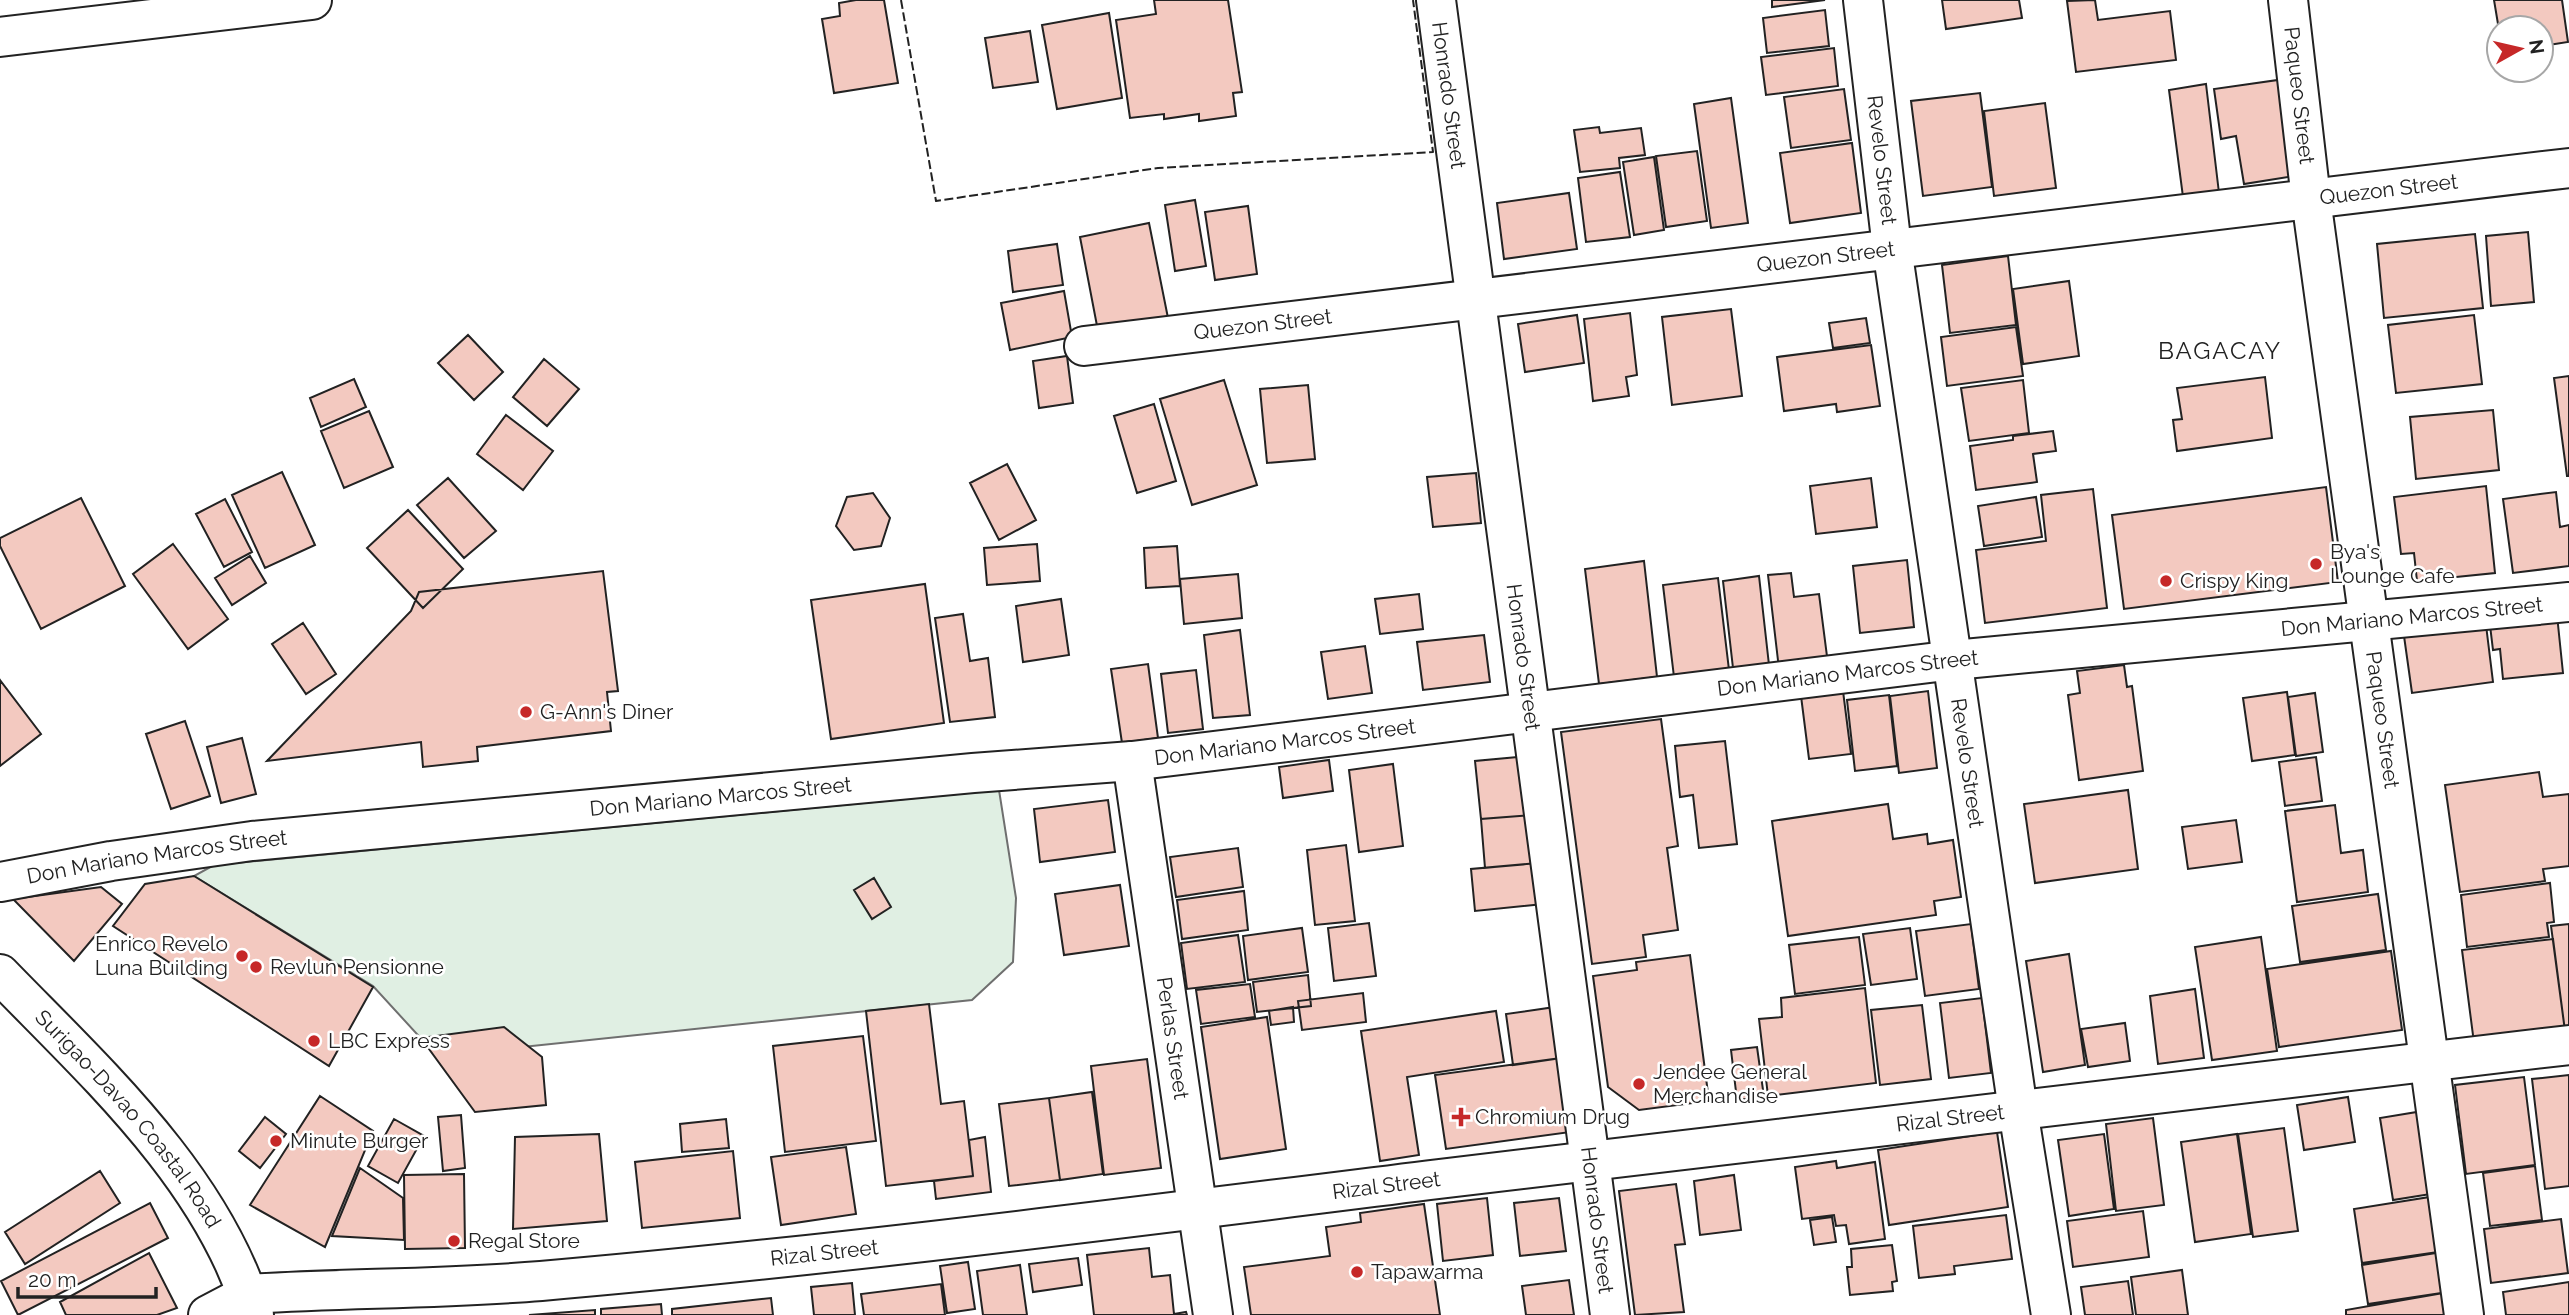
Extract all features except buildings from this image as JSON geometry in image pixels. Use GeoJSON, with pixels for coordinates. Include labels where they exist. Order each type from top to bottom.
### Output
{"type":"FeatureCollection","features":[{"type":"Feature","properties":{"kind":"main road"},"geometry":{"type":"LineString","coordinates":[[0,37],[312,0]]}},
{"type":"Feature","properties":{"kind":"main road","name":"Honrado Street"},"geometry":{"type":"LineString","coordinates":[[1436,0],[1610,1315]]}},
{"type":"Feature","properties":{"kind":"main road","name":"Revelo Street"},"geometry":{"type":"LineString","coordinates":[[1863,0],[1892,248],[2018,1110],[2051,1315]]}},
{"type":"Feature","properties":{"kind":"main road","name":"Paqueo Street"},"geometry":{"type":"LineString","coordinates":[[2288,0],[2311,198],[2464,1315]]}},
{"type":"Feature","properties":{"kind":"main road","name":"Quezon Street"},"geometry":{"type":"LineString","coordinates":[[1084,346],[2569,167]]}},
{"type":"Feature","properties":{"kind":"main road","name":"Don Mariano Marcos Street"},"geometry":{"type":"LineString","coordinates":[[0,882],[151,854],[252,841],[1132,761],[1954,660],[2569,602]]}},
{"type":"Feature","properties":{"kind":"main road","name":"Perlas Street"},"geometry":{"type":"LineString","coordinates":[[1132,761],[1213,1315]]}},
{"type":"Feature","properties":{"kind":"main road","name":"Surigao-Davao Coastal Road"},"geometry":{"type":"LineString","coordinates":[[0,974],[125,1106],[186,1178],[227,1243],[251,1305]]}},
{"type":"Feature","properties":{"kind":"main road","name":"Rizal Street"},"geometry":{"type":"LineString","coordinates":[[208,1315],[329,1289],[425,1289],[540,1281],[799,1255],[2569,1045]]}},
{"type":"Feature","properties":{"kind":"green space"},"geometry":{"type":"Polygon","coordinates":[[[999,790],[1016,898],[1013,962],[972,1000],[437,1056],[373,986],[194,876],[214,865],[999,790]]]}},
{"type":"Feature","properties":{"kind":"fence"},"geometry":{"type":"LineString","coordinates":[[901,0],[936,201],[1158,168],[1433,152],[1413,0]]}},
{"type":"Feature","properties":{"kind":"place","name":"Bya's Lounge Cafe"},"geometry":{"type":"Point","coordinates":[2316,564]}},
{"type":"Feature","properties":{"kind":"place","name":"Crispy King"},"geometry":{"type":"Point","coordinates":[2166,581]}},
{"type":"Feature","properties":{"kind":"place","name":"G-Ann's Diner"},"geometry":{"type":"Point","coordinates":[526,712]}},
{"type":"Feature","properties":{"kind":"place","name":"Enrico Revelo Luna Building"},"geometry":{"type":"Point","coordinates":[242,956]}},
{"type":"Feature","properties":{"kind":"place","name":"Revlun Pensionne"},"geometry":{"type":"Point","coordinates":[256,967]}},
{"type":"Feature","properties":{"kind":"place","name":"LBC Express"},"geometry":{"type":"Point","coordinates":[314,1041]}},
{"type":"Feature","properties":{"kind":"place","name":"Jendee General Merchandise"},"geometry":{"type":"Point","coordinates":[1639,1084]}},
{"type":"Feature","properties":{"kind":"place","name":"Chromium Drug"},"geometry":{"type":"Point","coordinates":[1461,1117]}},
{"type":"Feature","properties":{"kind":"place","name":"Minute Burger"},"geometry":{"type":"Point","coordinates":[276,1141]}},
{"type":"Feature","properties":{"kind":"place","name":"Regal Store"},"geometry":{"type":"Point","coordinates":[454,1241]}},
{"type":"Feature","properties":{"kind":"place","name":"Tapawarma"},"geometry":{"type":"Point","coordinates":[1357,1272]}},
{"type":"Feature","properties":{"kind":"district","name":"BAGACAY"},"geometry":{"type":"Point","coordinates":[2220,351]}}]}
